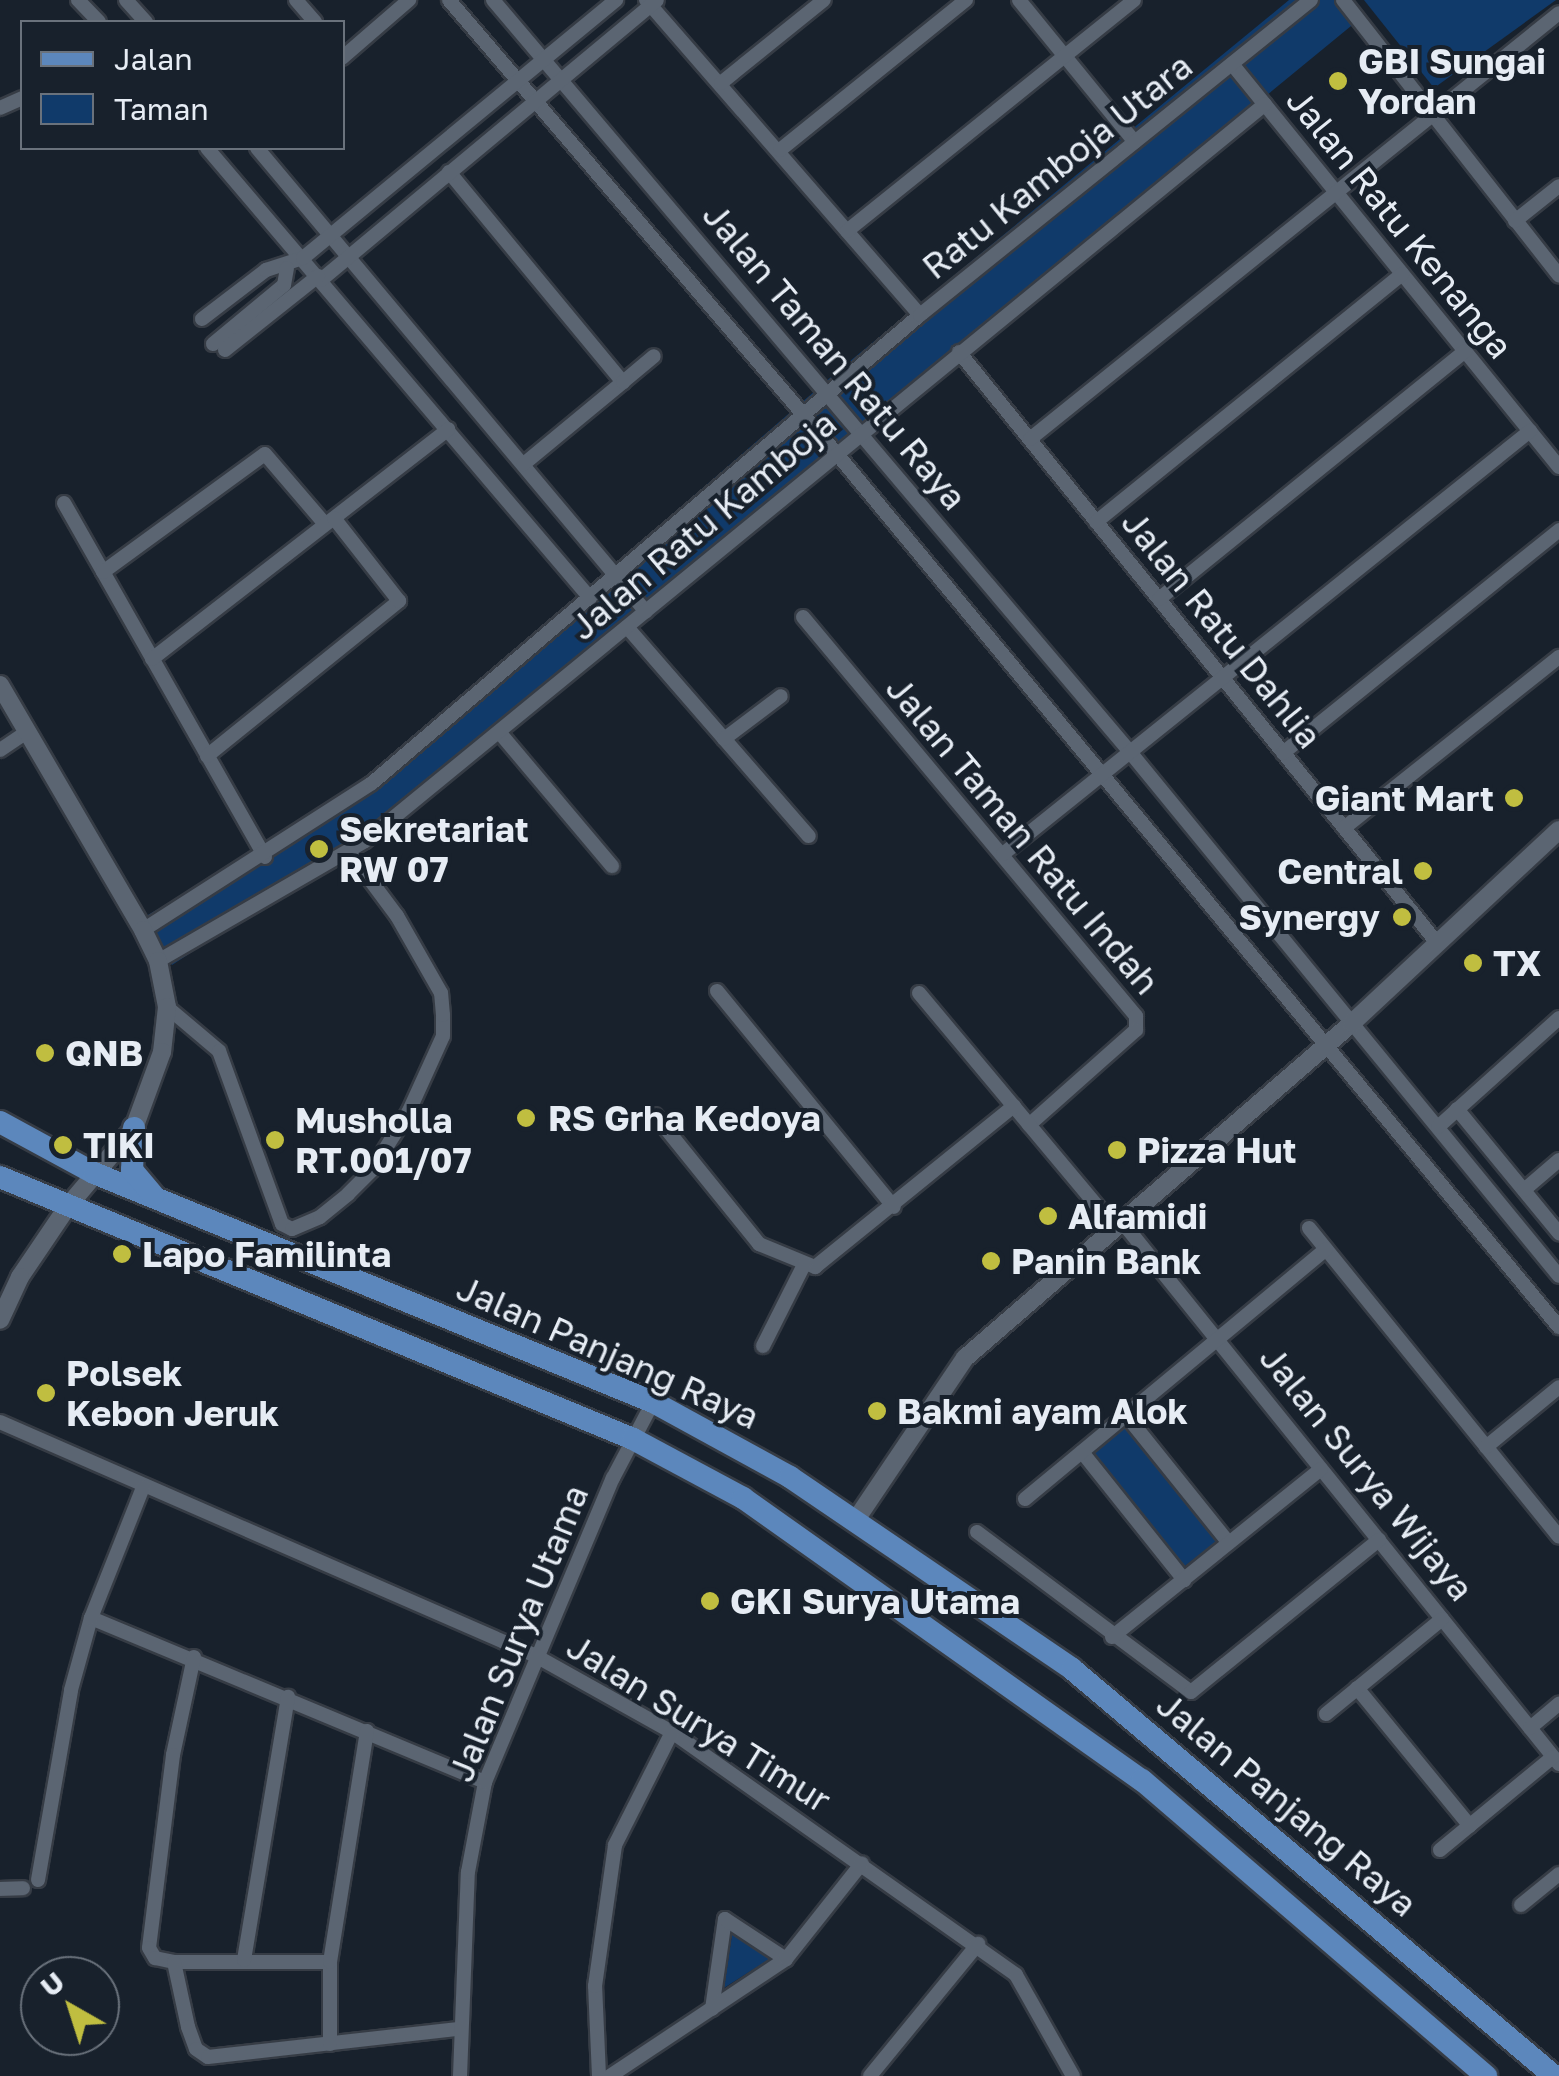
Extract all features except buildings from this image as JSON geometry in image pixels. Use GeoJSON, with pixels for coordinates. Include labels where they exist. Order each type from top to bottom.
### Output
{"type":"FeatureCollection","features":[{"type":"Feature","properties":{"kind":"main road","name":"Jalan Panjang Raya"},"geometry":{"type":"LineString","coordinates":[[0,1122],[72,1162],[100,1167],[156,1198],[653,1402],[752,1454],[856,1520],[1072,1669],[1554,2076]]}},
{"type":"Feature","properties":{"kind":"main road"},"geometry":{"type":"LineString","coordinates":[[134,1128],[132,1170],[156,1198]]}},
{"type":"Feature","properties":{"kind":"main road","name":"Jalan Panjang Raya"},"geometry":{"type":"LineString","coordinates":[[0,1177],[634,1438],[743,1498],[1050,1710],[1379,1982],[1486,2076]]}},
{"type":"Feature","properties":{"kind":"main road"},"geometry":{"type":"LineString","coordinates":[[1338,1948],[1355,1944],[1369,1920]]}},
{"type":"Feature","properties":{"kind":"main road"},"geometry":{"type":"LineString","coordinates":[[1379,1982],[1382,1961],[1407,1950]]}},
{"type":"Feature","properties":{"kind":"street"},"geometry":{"type":"LineString","coordinates":[[78,0],[97,20]]}},
{"type":"Feature","properties":{"kind":"street"},"geometry":{"type":"LineString","coordinates":[[126,0],[144,20]]}},
{"type":"Feature","properties":{"kind":"street"},"geometry":{"type":"LineString","coordinates":[[296,0],[313,20]]}},
{"type":"Feature","properties":{"kind":"street"},"geometry":{"type":"LineString","coordinates":[[345,54],[409,0]]}},
{"type":"Feature","properties":{"kind":"street","name":"Jalan Taman Ratu Raya"},"geometry":{"type":"LineString","coordinates":[[450,0],[839,452],[1105,771],[1340,1033],[1438,1127],[1559,1276]]}},
{"type":"Feature","properties":{"kind":"street","name":"Jalan Taman Ratu Raya"},"geometry":{"type":"LineString","coordinates":[[494,0],[1126,754],[1559,1327]]}},
{"type":"Feature","properties":{"kind":"street"},"geometry":{"type":"LineString","coordinates":[[202,319],[266,270],[287,268],[303,258],[519,76],[616,0]]}},
{"type":"Feature","properties":{"kind":"street"},"geometry":{"type":"LineString","coordinates":[[720,83],[824,0]]}},
{"type":"Feature","properties":{"kind":"street"},"geometry":{"type":"LineString","coordinates":[[780,150],[966,0]]}},
{"type":"Feature","properties":{"kind":"street"},"geometry":{"type":"LineString","coordinates":[[1020,0],[1134,142]]}},
{"type":"Feature","properties":{"kind":"street"},"geometry":{"type":"LineString","coordinates":[[847,231],[1134,0]]}},
{"type":"Feature","properties":{"kind":"street","name":"Ratu Kamboja Utara"},"geometry":{"type":"LineString","coordinates":[[842,381],[1311,0]]}},
{"type":"Feature","properties":{"kind":"street"},"geometry":{"type":"LineString","coordinates":[[1343,0],[1559,276]]}},
{"type":"Feature","properties":{"kind":"street"},"geometry":{"type":"LineString","coordinates":[[287,268],[284,285],[219,347],[351,254],[651,2],[920,315]]}},
{"type":"Feature","properties":{"kind":"street"},"geometry":{"type":"LineString","coordinates":[[1030,440],[1559,12]]}},
{"type":"Feature","properties":{"kind":"street","name":"Jalan Ratu Kenanga"},"geometry":{"type":"LineString","coordinates":[[1232,64],[1559,468]]}},
{"type":"Feature","properties":{"kind":"street","name":"Jalan Ratu Kamboja"},"geometry":{"type":"LineString","coordinates":[[158,961],[350,852],[1266,104]]}},
{"type":"Feature","properties":{"kind":"street"},"geometry":{"type":"LineString","coordinates":[[209,150],[590,598]]}},
{"type":"Feature","properties":{"kind":"street"},"geometry":{"type":"LineString","coordinates":[[259,150],[351,254],[646,612]]}},
{"type":"Feature","properties":{"kind":"street"},"geometry":{"type":"LineString","coordinates":[[450,172],[623,382]]}},
{"type":"Feature","properties":{"kind":"street"},"geometry":{"type":"LineString","coordinates":[[1515,220],[1559,186]]}},
{"type":"Feature","properties":{"kind":"street"},"geometry":{"type":"LineString","coordinates":[[1096,522],[1402,274]]}},
{"type":"Feature","properties":{"kind":"street"},"geometry":{"type":"LineString","coordinates":[[1159,599],[1465,351]]}},
{"type":"Feature","properties":{"kind":"street","name":"Jalan Ratu Dahlia"},"geometry":{"type":"LineString","coordinates":[[959,352],[1438,944]]}},
{"type":"Feature","properties":{"kind":"street"},"geometry":{"type":"LineString","coordinates":[[524,464],[654,356]]}},
{"type":"Feature","properties":{"kind":"street","name":"Jalan Ratu Kamboja"},"geometry":{"type":"LineString","coordinates":[[143,930],[265,858],[372,783],[842,381]]}},
{"type":"Feature","properties":{"kind":"street"},"geometry":{"type":"LineString","coordinates":[[152,658],[448,430]]}},
{"type":"Feature","properties":{"kind":"street"},"geometry":{"type":"LineString","coordinates":[[1003,854],[1530,431]]}},
{"type":"Feature","properties":{"kind":"street"},"geometry":{"type":"LineString","coordinates":[[103,572],[265,454],[399,601],[207,756]]}},
{"type":"Feature","properties":{"kind":"street"},"geometry":{"type":"LineString","coordinates":[[64,503],[265,858]]}},
{"type":"Feature","properties":{"kind":"street"},"geometry":{"type":"LineString","coordinates":[[1283,753],[1559,530]]}},
{"type":"Feature","properties":{"kind":"street","name":"Jalan Taman Ratu Indah"},"geometry":{"type":"LineString","coordinates":[[803,617],[1139,1023],[1029,1124]]}},
{"type":"Feature","properties":{"kind":"street"},"geometry":{"type":"LineString","coordinates":[[628,628],[809,836]]}},
{"type":"Feature","properties":{"kind":"street"},"geometry":{"type":"LineString","coordinates":[[1344,828],[1559,657]]}},
{"type":"Feature","properties":{"kind":"street"},"geometry":{"type":"LineString","coordinates":[[0,686],[143,930],[158,961],[167,1008],[162,1052],[134,1128],[68,1206],[20,1276],[0,1320]]}},
{"type":"Feature","properties":{"kind":"street"},"geometry":{"type":"LineString","coordinates":[[724,739],[781,696]]}},
{"type":"Feature","properties":{"kind":"street"},"geometry":{"type":"LineString","coordinates":[[0,750],[26,732]]}},
{"type":"Feature","properties":{"kind":"street"},"geometry":{"type":"LineString","coordinates":[[500,733],[612,866]]}},
{"type":"Feature","properties":{"kind":"street"},"geometry":{"type":"LineString","coordinates":[[856,1520],[946,1378],[1340,1033],[1559,830]]}},
{"type":"Feature","properties":{"kind":"street"},"geometry":{"type":"LineString","coordinates":[[167,1008],[219,1051],[282,1224],[292,1229],[320,1217],[372,1170],[409,1111],[436,1054],[444,1015],[441,993],[398,916],[350,852]]}},
{"type":"Feature","properties":{"kind":"street"},"geometry":{"type":"LineString","coordinates":[[717,992],[894,1207]]}},
{"type":"Feature","properties":{"kind":"street","name":"Jalan Surya Wijaya"},"geometry":{"type":"LineString","coordinates":[[919,993],[1218,1339],[1556,1761]]}},
{"type":"Feature","properties":{"kind":"street"},"geometry":{"type":"LineString","coordinates":[[1438,1127],[1559,1018]]}},
{"type":"Feature","properties":{"kind":"street"},"geometry":{"type":"LineString","coordinates":[[655,1115],[759,1244],[804,1265],[831,1258],[1014,1106]]}},
{"type":"Feature","properties":{"kind":"street"},"geometry":{"type":"LineString","coordinates":[[1457,1109],[1559,1234]]}},
{"type":"Feature","properties":{"kind":"street"},"geometry":{"type":"LineString","coordinates":[[1524,1190],[1559,1160]]}},
{"type":"Feature","properties":{"kind":"street"},"geometry":{"type":"LineString","coordinates":[[1308,1228],[1559,1537]]}},
{"type":"Feature","properties":{"kind":"street"},"geometry":{"type":"LineString","coordinates":[[1025,1499],[1326,1250]]}},
{"type":"Feature","properties":{"kind":"street"},"geometry":{"type":"LineString","coordinates":[[764,1346],[804,1265]]}},
{"type":"Feature","properties":{"kind":"street"},"geometry":{"type":"LineString","coordinates":[[1486,1447],[1559,1387]]}},
{"type":"Feature","properties":{"kind":"street","name":"Jalan Surya Utama"},"geometry":{"type":"LineString","coordinates":[[460,2076],[458,2029],[468,1872],[485,1782],[536,1656],[653,1402]]}},
{"type":"Feature","properties":{"kind":"street"},"geometry":{"type":"LineString","coordinates":[[1126,1415],[1229,1543]]}},
{"type":"Feature","properties":{"kind":"street","name":"Jalan Surya Timur"},"geometry":{"type":"LineString","coordinates":[[0,1422],[536,1656],[672,1732],[978,1944],[1016,1975],[1074,2076]]}},
{"type":"Feature","properties":{"kind":"street"},"geometry":{"type":"LineString","coordinates":[[1082,1452],[1184,1580]]}},
{"type":"Feature","properties":{"kind":"street"},"geometry":{"type":"LineString","coordinates":[[1112,1638],[1322,1469]]}},
{"type":"Feature","properties":{"kind":"street"},"geometry":{"type":"LineString","coordinates":[[38,1880],[58,1744],[92,1618],[143,1487]]}},
{"type":"Feature","properties":{"kind":"street"},"geometry":{"type":"LineString","coordinates":[[977,1532],[1112,1638],[1191,1692],[1379,1540]]}},
{"type":"Feature","properties":{"kind":"street"},"geometry":{"type":"LineString","coordinates":[[92,1618],[288,1696],[485,1782]]}},
{"type":"Feature","properties":{"kind":"street"},"geometry":{"type":"LineString","coordinates":[[1326,1714],[1442,1619]]}},
{"type":"Feature","properties":{"kind":"street"},"geometry":{"type":"LineString","coordinates":[[194,1657],[173,1755],[152,1955],[174,1962],[330,1962]]}},
{"type":"Feature","properties":{"kind":"street"},"geometry":{"type":"LineString","coordinates":[[1358,1688],[1470,1826]]}},
{"type":"Feature","properties":{"kind":"street"},"geometry":{"type":"LineString","coordinates":[[244,1960],[288,1696]]}},
{"type":"Feature","properties":{"kind":"street"},"geometry":{"type":"LineString","coordinates":[[1530,1728],[1559,1704]]}},
{"type":"Feature","properties":{"kind":"street"},"geometry":{"type":"LineString","coordinates":[[330,2044],[330,1962],[367,1731]]}},
{"type":"Feature","properties":{"kind":"street"},"geometry":{"type":"LineString","coordinates":[[599,2076],[595,1986],[615,1845],[672,1732]]}},
{"type":"Feature","properties":{"kind":"street"},"geometry":{"type":"LineString","coordinates":[[1440,1850],[1556,1761]]}},
{"type":"Feature","properties":{"kind":"street"},"geometry":{"type":"LineString","coordinates":[[610,2076],[786,1959],[862,1864]]}},
{"type":"Feature","properties":{"kind":"street"},"geometry":{"type":"LineString","coordinates":[[1521,1905],[1559,1874]]}},
{"type":"Feature","properties":{"kind":"street"},"geometry":{"type":"LineString","coordinates":[[0,1889],[22,1888]]}},
{"type":"Feature","properties":{"kind":"street"},"geometry":{"type":"LineString","coordinates":[[712,2009],[719,1925],[725,1919],[786,1959]]}},
{"type":"Feature","properties":{"kind":"street"},"geometry":{"type":"LineString","coordinates":[[870,2076],[978,1944]]}},
{"type":"Feature","properties":{"kind":"street"},"geometry":{"type":"LineString","coordinates":[[174,1962],[188,2027],[201,2054],[458,2029]]}},
{"type":"Feature","properties":{"kind":"green space"},"geometry":{"type":"Polygon","coordinates":[[[1289,0],[1349,0],[1362,17],[348,850],[172,965],[146,916],[330,810],[838,371],[1289,0]]]}},
{"type":"Feature","properties":{"kind":"green space"},"geometry":{"type":"Polygon","coordinates":[[[1364,0],[1556,0],[1434,88],[1364,0]]]}},
{"type":"Feature","properties":{"kind":"green space"},"geometry":{"type":"Polygon","coordinates":[[[1130,1421],[1221,1538],[1180,1570],[1089,1453],[1130,1421]]]}},
{"type":"Feature","properties":{"kind":"green space"},"geometry":{"type":"Polygon","coordinates":[[[733,1928],[771,1958],[724,1988],[733,1928]]]}},
{"type":"Feature","properties":{"kind":"place","name":"GBI Sungai Yordan"},"geometry":{"type":"Point","coordinates":[1338,81]}},
{"type":"Feature","properties":{"kind":"place","name":"Giant Mart"},"geometry":{"type":"Point","coordinates":[1514,798]}},
{"type":"Feature","properties":{"kind":"place","name":"Sekretariat RW 07"},"geometry":{"type":"Point","coordinates":[319,849]}},
{"type":"Feature","properties":{"kind":"place","name":"Central"},"geometry":{"type":"Point","coordinates":[1423,871]}},
{"type":"Feature","properties":{"kind":"place","name":"Synergy"},"geometry":{"type":"Point","coordinates":[1402,917]}},
{"type":"Feature","properties":{"kind":"place","name":"TX"},"geometry":{"type":"Point","coordinates":[1473,963]}},
{"type":"Feature","properties":{"kind":"place","name":"QNB"},"geometry":{"type":"Point","coordinates":[45,1053]}},
{"type":"Feature","properties":{"kind":"place","name":"RS Grha Kedoya"},"geometry":{"type":"Point","coordinates":[526,1118]}},
{"type":"Feature","properties":{"kind":"place","name":"Musholla RT.001/07"},"geometry":{"type":"Point","coordinates":[275,1140]}},
{"type":"Feature","properties":{"kind":"place","name":"TIKI"},"geometry":{"type":"Point","coordinates":[63,1145]}},
{"type":"Feature","properties":{"kind":"place","name":"Pizza Hut"},"geometry":{"type":"Point","coordinates":[1117,1150]}},
{"type":"Feature","properties":{"kind":"place","name":"Alfamidi"},"geometry":{"type":"Point","coordinates":[1048,1216]}},
{"type":"Feature","properties":{"kind":"place","name":"Lapo Familinta"},"geometry":{"type":"Point","coordinates":[122,1254]}},
{"type":"Feature","properties":{"kind":"place","name":"Panin Bank"},"geometry":{"type":"Point","coordinates":[991,1261]}},
{"type":"Feature","properties":{"kind":"place","name":"Polsek Kebon Jeruk"},"geometry":{"type":"Point","coordinates":[46,1393]}},
{"type":"Feature","properties":{"kind":"place","name":"Bakmi ayam Alok"},"geometry":{"type":"Point","coordinates":[877,1411]}},
{"type":"Feature","properties":{"kind":"place","name":"GKI Surya Utama"},"geometry":{"type":"Point","coordinates":[710,1601]}}]}
